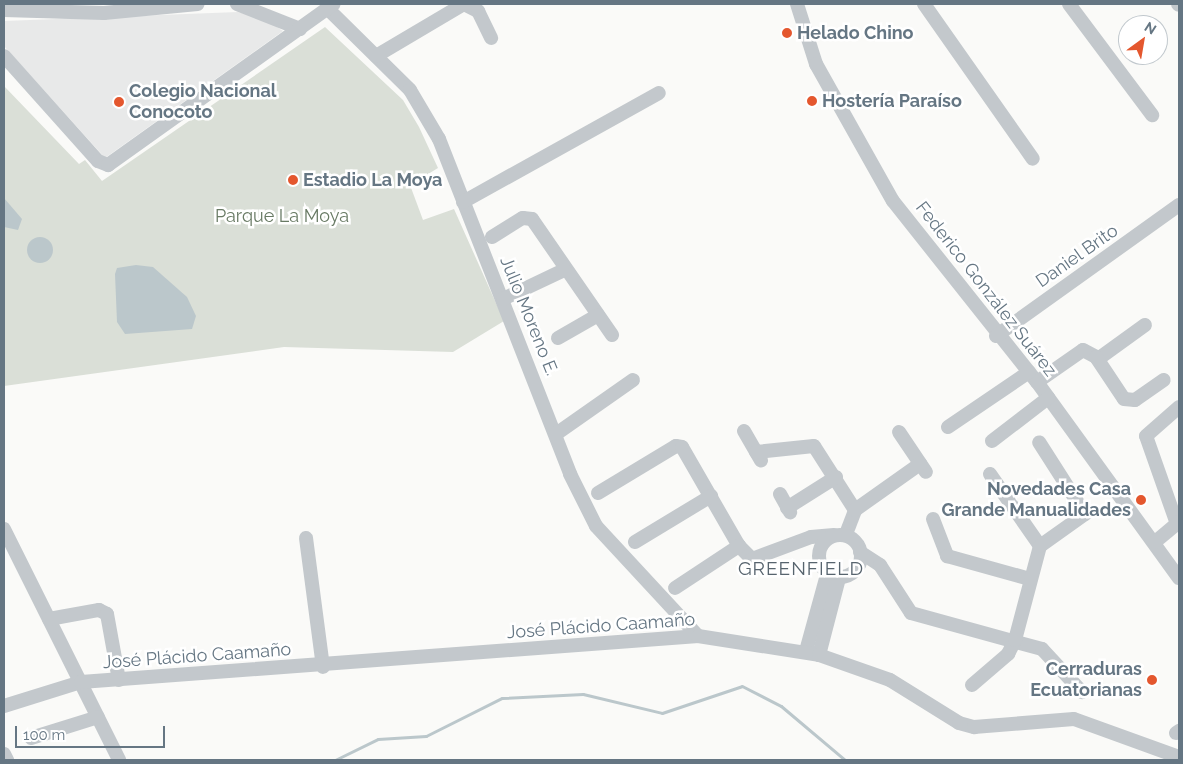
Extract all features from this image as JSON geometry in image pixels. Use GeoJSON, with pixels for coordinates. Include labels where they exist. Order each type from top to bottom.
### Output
{"type":"FeatureCollection","features":[{"type":"Feature","properties":{"kind":"street"},"geometry":{"type":"LineString","coordinates":[[4,10],[104,13],[182,4],[198,4]]}},
{"type":"Feature","properties":{"kind":"street"},"geometry":{"type":"LineString","coordinates":[[237,4],[300,30]]}},
{"type":"Feature","properties":{"kind":"street"},"geometry":{"type":"LineString","coordinates":[[376,56],[464,4],[478,11],[491,38]]}},
{"type":"Feature","properties":{"kind":"street"},"geometry":{"type":"LineString","coordinates":[[924,4],[1033,159]]}},
{"type":"Feature","properties":{"kind":"street"},"geometry":{"type":"LineString","coordinates":[[1069,4],[1152,115]]}},
{"type":"Feature","properties":{"kind":"street"},"geometry":{"type":"LineString","coordinates":[[4,56],[98,161],[108,165],[332,6]]}},
{"type":"Feature","properties":{"kind":"street","name":"Julio Moreno E."},"geometry":{"type":"LineString","coordinates":[[332,6],[376,56],[410,90],[439,139],[556,434],[596,526],[698,636]]}},
{"type":"Feature","properties":{"kind":"street","name":"Federico González Suárez"},"geometry":{"type":"LineString","coordinates":[[802,6],[816,64],[893,201],[996,336],[1033,377],[1155,542],[1179,578]]}},
{"type":"Feature","properties":{"kind":"street"},"geometry":{"type":"LineString","coordinates":[[463,202],[659,93]]}},
{"type":"Feature","properties":{"kind":"street","name":"Daniel Brito"},"geometry":{"type":"LineString","coordinates":[[996,336],[1179,205]]}},
{"type":"Feature","properties":{"kind":"street"},"geometry":{"type":"LineString","coordinates":[[492,237],[523,218],[532,219],[564,270],[612,335]]}},
{"type":"Feature","properties":{"kind":"street"},"geometry":{"type":"LineString","coordinates":[[503,300],[564,270]]}},
{"type":"Feature","properties":{"kind":"street"},"geometry":{"type":"LineString","coordinates":[[558,338],[598,315]]}},
{"type":"Feature","properties":{"kind":"street"},"geometry":{"type":"LineString","coordinates":[[1098,359],[1145,325]]}},
{"type":"Feature","properties":{"kind":"street"},"geometry":{"type":"LineString","coordinates":[[948,426],[1079,351],[1091,352],[1098,359],[1124,399],[1135,400],[1164,380]]}},
{"type":"Feature","properties":{"kind":"street"},"geometry":{"type":"LineString","coordinates":[[556,434],[633,380]]}},
{"type":"Feature","properties":{"kind":"street"},"geometry":{"type":"LineString","coordinates":[[992,441],[1048,398]]}},
{"type":"Feature","properties":{"kind":"street"},"geometry":{"type":"LineString","coordinates":[[1155,542],[1178,523],[1146,436],[1179,407]]}},
{"type":"Feature","properties":{"kind":"street"},"geometry":{"type":"LineString","coordinates":[[744,431],[758,457],[814,446],[836,477],[855,510]]}},
{"type":"Feature","properties":{"kind":"street"},"geometry":{"type":"LineString","coordinates":[[833,576],[819,560],[822,547],[840,535],[855,510],[923,468],[898,432]]}},
{"type":"Feature","properties":{"kind":"street"},"geometry":{"type":"LineString","coordinates":[[972,685],[1008,654],[1015,640],[1040,546],[1085,514],[1039,442]]}},
{"type":"Feature","properties":{"kind":"street"},"geometry":{"type":"LineString","coordinates":[[598,493],[676,446],[688,453],[740,546],[752,559],[760,559],[811,537],[840,535],[860,552],[880,565],[904,605],[918,617],[1015,640],[1042,649],[1082,692]]}},
{"type":"Feature","properties":{"kind":"street"},"geometry":{"type":"LineString","coordinates":[[990,474],[1040,546]]}},
{"type":"Feature","properties":{"kind":"street"},"geometry":{"type":"LineString","coordinates":[[780,494],[788,510],[836,477]]}},
{"type":"Feature","properties":{"kind":"street"},"geometry":{"type":"LineString","coordinates":[[635,542],[712,496]]}},
{"type":"Feature","properties":{"kind":"street"},"geometry":{"type":"LineString","coordinates":[[933,520],[947,556],[1030,579]]}},
{"type":"Feature","properties":{"kind":"street"},"geometry":{"type":"LineString","coordinates":[[4,529],[119,760]]}},
{"type":"Feature","properties":{"kind":"street"},"geometry":{"type":"LineString","coordinates":[[811,537],[822,547]]}},
{"type":"Feature","properties":{"kind":"street"},"geometry":{"type":"LineString","coordinates":[[306,538],[322,667]]}},
{"type":"Feature","properties":{"kind":"street"},"geometry":{"type":"LineString","coordinates":[[675,588],[740,546]]}},
{"type":"Feature","properties":{"kind":"street"},"geometry":{"type":"LineString","coordinates":[[833,576],[854,570],[860,552]]}},
{"type":"Feature","properties":{"kind":"street"},"geometry":{"type":"LineString","coordinates":[[812,653],[833,576]]}},
{"type":"Feature","properties":{"kind":"street"},"geometry":{"type":"LineString","coordinates":[[49,619],[100,610],[107,614],[119,680]]}},
{"type":"Feature","properties":{"kind":"street","name":"José Plácido Caamaño"},"geometry":{"type":"LineString","coordinates":[[4,706],[81,682],[322,667],[698,636],[812,653],[890,680],[959,724],[974,727],[1074,719],[1179,757]]}},
{"type":"Feature","properties":{"kind":"street"},"geometry":{"type":"LineString","coordinates":[[31,738],[98,717]]}},
{"type":"Feature","properties":{"kind":"street"},"geometry":{"type":"LineString","coordinates":[[4,754],[7,760]]}},
{"type":"Feature","properties":{"kind":"shaded area","name":"Colegio Nacional Conocoto"},"geometry":{"type":"Polygon","coordinates":[[[238,12],[265,19],[283,31],[105,158],[4,46],[4,21],[238,12]]]}},
{"type":"Feature","properties":{"kind":"shaded area"},"geometry":{"type":"Polygon","coordinates":[[[4,198],[22,219],[18,230],[4,227],[4,198]]]}},
{"type":"Feature","properties":{"kind":"shaded area"},"geometry":{"type":"Polygon","coordinates":[[[40,237],[49,241],[53,250],[49,259],[40,263],[31,259],[27,250],[31,241],[40,237]]]}},
{"type":"Feature","properties":{"kind":"shaded area"},"geometry":{"type":"Polygon","coordinates":[[[136,265],[153,267],[187,297],[196,316],[192,329],[125,334],[117,322],[115,274],[117,268],[136,265]]]}},
{"type":"Feature","properties":{"kind":"green space","name":"Parque La Moya"},"geometry":{"type":"Polygon","coordinates":[[[325,27],[403,100],[419,127],[438,168],[410,185],[423,220],[454,209],[504,321],[453,352],[284,347],[4,386],[4,86],[79,164],[85,160],[102,181],[325,27]]]}},
{"type":"Feature","properties":{"kind":"waterway"},"geometry":{"type":"LineString","coordinates":[[335,760],[378,739],[426,736],[502,698],[583,694],[662,713],[742,686],[781,706],[845,760]]}},
{"type":"Feature","properties":{"kind":"place","name":"Helado Chino"},"geometry":{"type":"Point","coordinates":[787,33]}},
{"type":"Feature","properties":{"kind":"place","name":"Hostería Paraíso"},"geometry":{"type":"Point","coordinates":[812,101]}},
{"type":"Feature","properties":{"kind":"place","name":"Colegio Nacional Conocoto"},"geometry":{"type":"Point","coordinates":[119,102]}},
{"type":"Feature","properties":{"kind":"place","name":"Estadio La Moya"},"geometry":{"type":"Point","coordinates":[293,180]}},
{"type":"Feature","properties":{"kind":"place","name":"Novedades Casa Grande Manualidades"},"geometry":{"type":"Point","coordinates":[1141,500]}},
{"type":"Feature","properties":{"kind":"place","name":"Cerraduras Ecuatorianas"},"geometry":{"type":"Point","coordinates":[1152,680]}},
{"type":"Feature","properties":{"kind":"district","name":"GREENFIELD"},"geometry":{"type":"Point","coordinates":[801,569]}}]}
